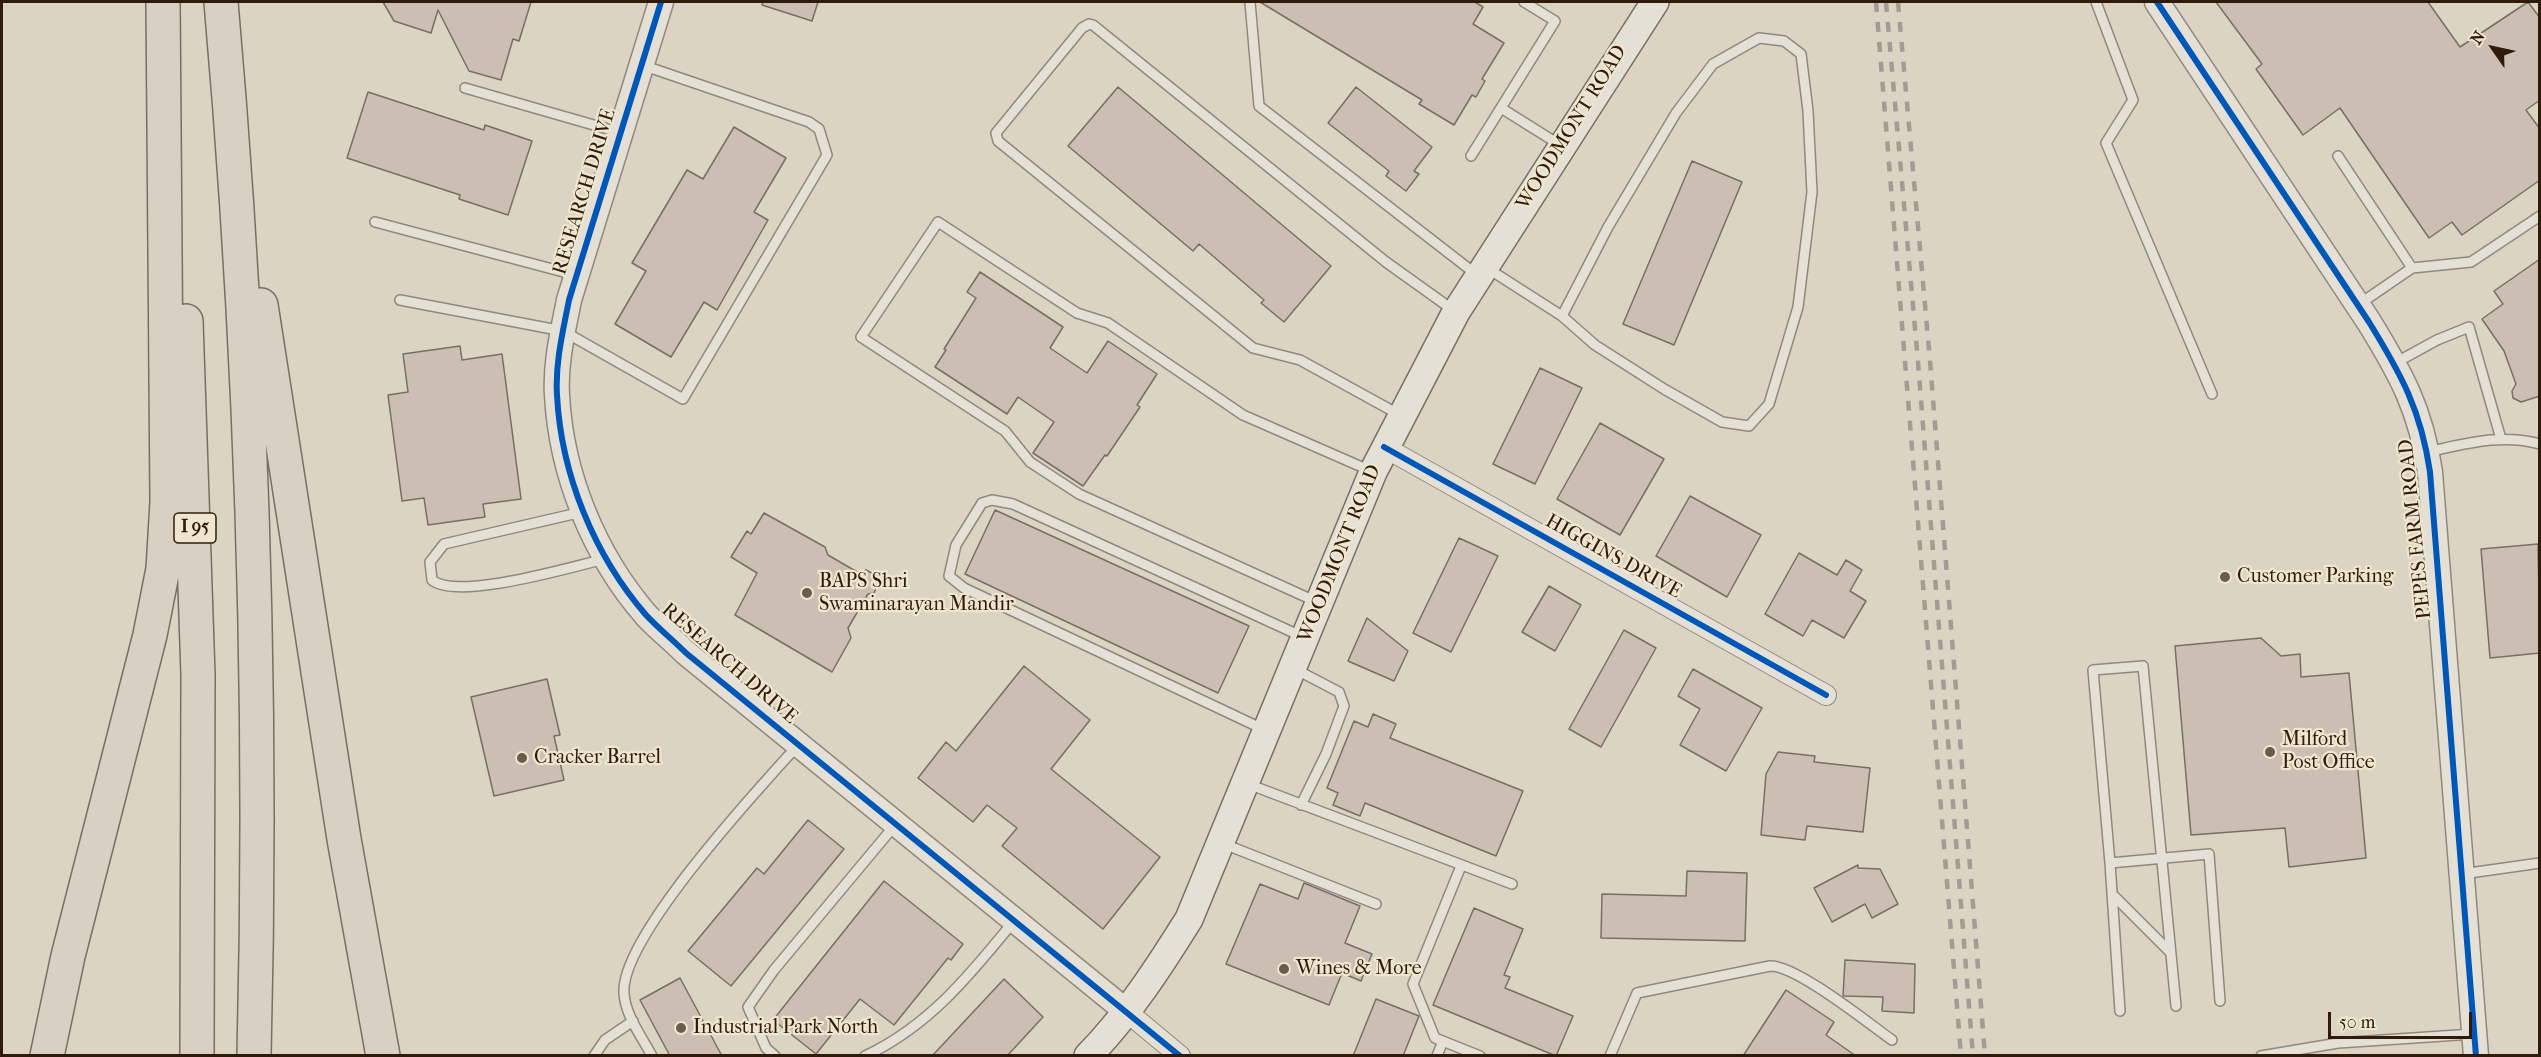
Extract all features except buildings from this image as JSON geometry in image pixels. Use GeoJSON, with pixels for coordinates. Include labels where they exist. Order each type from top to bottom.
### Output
{"type":"FeatureCollection","features":[{"type":"Feature","properties":{"kind":"highway"},"geometry":{"type":"LineString","coordinates":[[47,1056],[68,956],[150,635],[163,569],[166,502],[164,2]]}},
{"type":"Feature","properties":{"kind":"highway","name":"I 95"},"geometry":{"type":"LineString","coordinates":[[164,2],[185,293],[195,525],[199,827],[196,1056]]}},
{"type":"Feature","properties":{"kind":"highway"},"geometry":{"type":"LineString","coordinates":[[221,2],[247,391],[254,610],[254,1056]]}},
{"type":"Feature","properties":{"kind":"highway"},"geometry":{"type":"LineString","coordinates":[[230,111],[344,839],[383,1056]]}},
{"type":"Feature","properties":{"kind":"main road","name":"WOODMONT ROAD"},"geometry":{"type":"LineString","coordinates":[[1088,1056],[1159,967],[1189,919],[1373,472],[1400,416],[1456,312],[1655,2]]}},
{"type":"Feature","properties":{"kind":"street","name":"RESEARCH DRIVE"},"geometry":{"type":"LineString","coordinates":[[661,2],[577,276],[563,331],[557,394],[561,427],[573,484],[606,559],[646,615],[686,653],[1126,1011]]}},
{"type":"Feature","properties":{"kind":"street","name":"PEPES FARM ROAD"},"geometry":{"type":"LineString","coordinates":[[2157,2],[2358,304],[2395,363],[2419,416],[2427,452],[2476,1045]]}},
{"type":"Feature","properties":{"kind":"street","name":"HIGGINS DRIVE"},"geometry":{"type":"LineString","coordinates":[[1384,447],[1826,695]]}},
{"type":"Feature","properties":{"kind":"street"},"geometry":{"type":"LineString","coordinates":[[1126,1011],[1180,1056]]}},
{"type":"Feature","properties":{"kind":"lane"},"geometry":{"type":"LineString","coordinates":[[1250,2],[1259,106],[1482,271],[1562,316],[1595,345],[1722,422],[1749,426],[1769,404],[1798,308],[1812,192],[1808,111],[1801,54],[1784,41],[1759,38],[1713,64],[1676,112],[1608,227],[1562,316]]}},
{"type":"Feature","properties":{"kind":"lane"},"geometry":{"type":"LineString","coordinates":[[1472,156],[1555,21],[1524,2]]}},
{"type":"Feature","properties":{"kind":"lane"},"geometry":{"type":"LineString","coordinates":[[2096,2],[2133,100],[2106,143],[2212,394]]}},
{"type":"Feature","properties":{"kind":"lane"},"geometry":{"type":"LineString","coordinates":[[1400,416],[1300,360],[1253,348],[998,141],[996,133],[1082,28],[1089,24],[1386,262],[1456,312]]}},
{"type":"Feature","properties":{"kind":"lane"},"geometry":{"type":"LineString","coordinates":[[400,300],[563,331],[683,399],[827,155],[819,129],[809,122],[642,65]]}},
{"type":"Feature","properties":{"kind":"lane"},"geometry":{"type":"LineString","coordinates":[[465,88],[621,133]]}},
{"type":"Feature","properties":{"kind":"lane"},"geometry":{"type":"LineString","coordinates":[[1501,108],[1562,146]]}},
{"type":"Feature","properties":{"kind":"lane"},"geometry":{"type":"LineString","coordinates":[[2338,156],[2412,268]]}},
{"type":"Feature","properties":{"kind":"lane"},"geometry":{"type":"LineString","coordinates":[[2358,304],[2412,268],[2471,262],[2540,216]]}},
{"type":"Feature","properties":{"kind":"lane"},"geometry":{"type":"LineString","coordinates":[[375,222],[577,276]]}},
{"type":"Feature","properties":{"kind":"lane"},"geometry":{"type":"LineString","coordinates":[[1320,603],[1079,494],[1030,462],[1005,431],[861,337],[938,222],[1077,313],[1108,323],[1242,415],[1373,472]]}},
{"type":"Feature","properties":{"kind":"lane"},"geometry":{"type":"LineString","coordinates":[[2395,363],[2438,340],[2469,327],[2501,439]]}},
{"type":"Feature","properties":{"kind":"lane"},"geometry":{"type":"LineString","coordinates":[[2427,452],[2475,441],[2501,439],[2540,444]]}},
{"type":"Feature","properties":{"kind":"lane"},"geometry":{"type":"LineString","coordinates":[[1267,731],[964,588],[950,576],[956,545],[982,504],[992,500],[1013,504],[1262,616],[1305,638]]}},
{"type":"Feature","properties":{"kind":"lane"},"geometry":{"type":"LineString","coordinates":[[585,512],[444,544],[430,562],[432,580],[439,586],[480,587],[606,559]]}},
{"type":"Feature","properties":{"kind":"lane"},"geometry":{"type":"LineString","coordinates":[[2120,1011],[2093,670],[2143,666],[2175,1006]]}},
{"type":"Feature","properties":{"kind":"lane"},"geometry":{"type":"LineString","coordinates":[[1293,668],[1339,692],[1344,706],[1326,754],[1301,805]]}},
{"type":"Feature","properties":{"kind":"lane"},"geometry":{"type":"LineString","coordinates":[[652,1056],[633,1021],[624,992],[626,977],[642,941],[722,828],[798,745]]}},
{"type":"Feature","properties":{"kind":"lane"},"geometry":{"type":"LineString","coordinates":[[1246,783],[1512,885]]}},
{"type":"Feature","properties":{"kind":"lane"},"geometry":{"type":"LineString","coordinates":[[775,1056],[766,1048],[748,1007],[774,970],[895,825]]}},
{"type":"Feature","properties":{"kind":"lane"},"geometry":{"type":"LineString","coordinates":[[1221,843],[1376,904]]}},
{"type":"Feature","properties":{"kind":"lane"},"geometry":{"type":"LineString","coordinates":[[2110,863],[2210,854],[2220,1002]]}},
{"type":"Feature","properties":{"kind":"lane"},"geometry":{"type":"LineString","coordinates":[[2462,874],[2540,863]]}},
{"type":"Feature","properties":{"kind":"lane"},"geometry":{"type":"LineString","coordinates":[[1461,866],[1413,984],[1435,1038],[1480,1056]]}},
{"type":"Feature","properties":{"kind":"lane"},"geometry":{"type":"LineString","coordinates":[[2112,894],[2170,952]]}},
{"type":"Feature","properties":{"kind":"lane"},"geometry":{"type":"LineString","coordinates":[[865,1056],[896,1041],[956,991],[1014,921]]}},
{"type":"Feature","properties":{"kind":"lane"},"geometry":{"type":"LineString","coordinates":[[1610,1056],[1637,993],[1770,966],[1779,966],[1803,978],[1892,1040]]}},
{"type":"Feature","properties":{"kind":"lane"},"geometry":{"type":"LineString","coordinates":[[594,1056],[605,1040],[633,1021]]}},
{"type":"Feature","properties":{"kind":"lane"},"geometry":{"type":"LineString","coordinates":[[1437,1056],[1443,1041]]}},
{"type":"Feature","properties":{"kind":"lane"},"geometry":{"type":"LineString","coordinates":[[2261,1056],[2338,1043],[2476,1045]]}},
{"type":"Feature","properties":{"kind":"railway"},"geometry":{"type":"LineString","coordinates":[[1876,2],[1961,1056]]}},
{"type":"Feature","properties":{"kind":"railway"},"geometry":{"type":"LineString","coordinates":[[1886,2],[1918,362],[1973,1056]]}},
{"type":"Feature","properties":{"kind":"railway"},"geometry":{"type":"LineString","coordinates":[[1898,2],[1930,361],[1985,1056]]}},
{"type":"Feature","properties":{"kind":"cycle path"},"geometry":{"type":"LineString","coordinates":[[661,2],[569,300],[558,359],[557,395],[565,454],[583,512],[596,540],[627,592],[646,615],[686,653],[1180,1056]]}},
{"type":"Feature","properties":{"kind":"cycle path"},"geometry":{"type":"LineString","coordinates":[[2157,2],[2369,322],[2400,376],[2421,430],[2430,472],[2476,1056]]}},
{"type":"Feature","properties":{"kind":"cycle path"},"geometry":{"type":"LineString","coordinates":[[1384,447],[1826,695]]}},
{"type":"Feature","properties":{"kind":"place","name":"Customer Parking"},"geometry":{"type":"Point","coordinates":[2225,577]}},
{"type":"Feature","properties":{"kind":"place","name":"BAPS Shri Swaminarayan Mandir"},"geometry":{"type":"Point","coordinates":[807,593]}},
{"type":"Feature","properties":{"kind":"place","name":"Milford Post Office"},"geometry":{"type":"Point","coordinates":[2270,752]}},
{"type":"Feature","properties":{"kind":"place","name":"Cracker Barrel"},"geometry":{"type":"Point","coordinates":[522,758]}},
{"type":"Feature","properties":{"kind":"place","name":"Wines & More"},"geometry":{"type":"Point","coordinates":[1284,969]}},
{"type":"Feature","properties":{"kind":"place","name":"Industrial Park North"},"geometry":{"type":"Point","coordinates":[681,1028]}}]}
